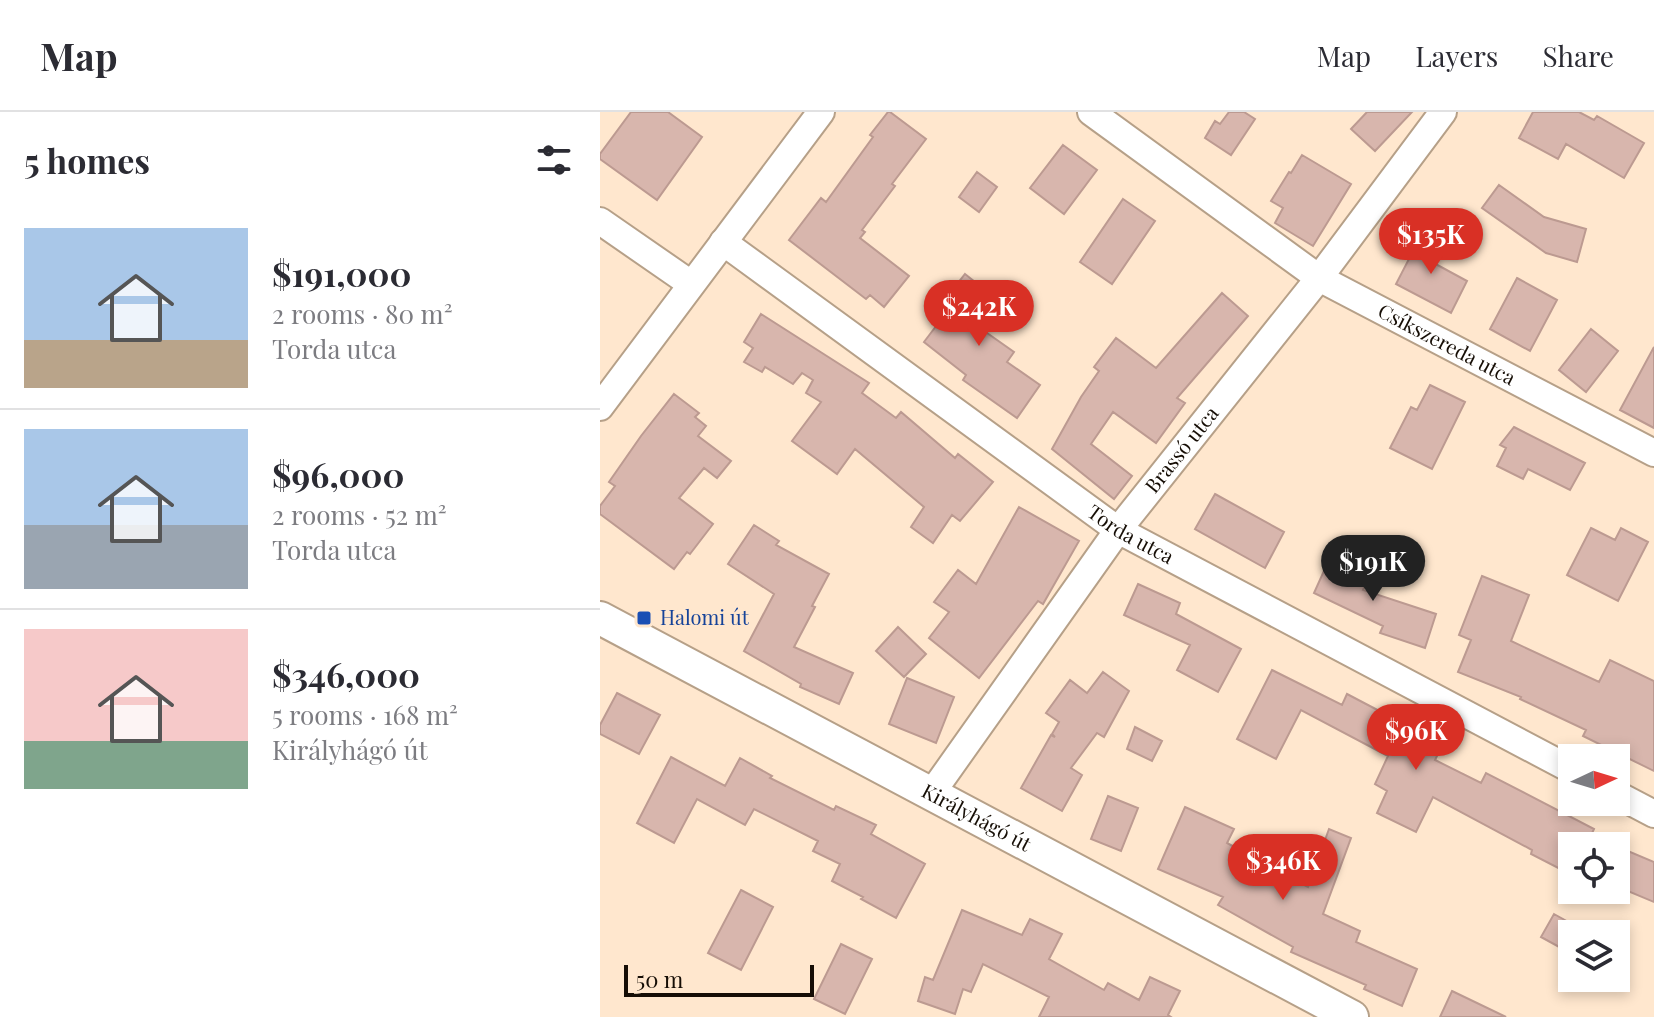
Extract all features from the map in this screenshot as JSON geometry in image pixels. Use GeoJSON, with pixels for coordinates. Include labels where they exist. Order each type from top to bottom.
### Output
{"type":"FeatureCollection","features":[{"type":"Feature","properties":{"kind":"street"},"geometry":{"type":"LineString","coordinates":[[600,407],[821,112]]}},
{"type":"Feature","properties":{"kind":"street","name":"Csíkszereda utca"},"geometry":{"type":"LineString","coordinates":[[1091,112],[1319,278],[1654,453]]}},
{"type":"Feature","properties":{"kind":"street","name":"Brassó utca"},"geometry":{"type":"LineString","coordinates":[[931,794],[1118,530],[1319,278],[1443,112]]}},
{"type":"Feature","properties":{"kind":"street"},"geometry":{"type":"LineString","coordinates":[[600,221],[691,284]]}},
{"type":"Feature","properties":{"kind":"street","name":"Torda utca"},"geometry":{"type":"LineString","coordinates":[[723,242],[1118,530],[1558,763]]}},
{"type":"Feature","properties":{"kind":"street","name":"Királyhágó út"},"geometry":{"type":"LineString","coordinates":[[600,618],[1352,1017]]}},
{"type":"Feature","properties":{"kind":"street"},"geometry":{"type":"LineString","coordinates":[[1630,801],[1654,814]]}},
{"type":"Feature","properties":{"kind":"building"},"geometry":{"type":"Polygon","coordinates":[[[631,112],[668,112],[702,137],[657,200],[600,159],[600,154],[631,112]]]}},
{"type":"Feature","properties":{"kind":"building"},"geometry":{"type":"Polygon","coordinates":[[[888,112],[926,139],[892,184],[895,186],[862,230],[865,232],[860,238],[909,276],[884,307],[870,295],[866,299],[789,240],[821,198],[826,202],[888,112]]]}},
{"type":"Feature","properties":{"kind":"building"},"geometry":{"type":"Polygon","coordinates":[[[1229,112],[1244,112],[1255,119],[1231,155],[1205,138],[1215,121],[1220,124],[1229,112]]]}},
{"type":"Feature","properties":{"kind":"building"},"geometry":{"type":"Polygon","coordinates":[[[1367,112],[1412,112],[1375,151],[1351,129],[1367,112]]]}},
{"type":"Feature","properties":{"kind":"building"},"geometry":{"type":"Polygon","coordinates":[[[1533,112],[1579,112],[1594,120],[1597,116],[1644,143],[1624,178],[1566,144],[1558,159],[1519,138],[1533,112]]]}},
{"type":"Feature","properties":{"kind":"building"},"geometry":{"type":"Polygon","coordinates":[[[1063,145],[1097,170],[1064,214],[1030,188],[1063,145]]]}},
{"type":"Feature","properties":{"kind":"building"},"geometry":{"type":"Polygon","coordinates":[[[1302,155],[1351,184],[1313,246],[1275,223],[1283,208],[1271,201],[1302,155]]]}},
{"type":"Feature","properties":{"kind":"building"},"geometry":{"type":"Polygon","coordinates":[[[977,172],[997,187],[979,212],[959,197],[977,172]]]}},
{"type":"Feature","properties":{"kind":"building"},"geometry":{"type":"Polygon","coordinates":[[[1499,185],[1544,217],[1586,229],[1577,262],[1546,253],[1482,208],[1499,185]]]}},
{"type":"Feature","properties":{"kind":"building"},"geometry":{"type":"Polygon","coordinates":[[[1123,199],[1155,221],[1112,284],[1080,262],[1123,199]]]}},
{"type":"Feature","properties":{"kind":"building"},"geometry":{"type":"Polygon","coordinates":[[[1424,230],[1441,239],[1430,261],[1467,281],[1451,313],[1396,284],[1424,230]]]}},
{"type":"Feature","properties":{"kind":"building"},"geometry":{"type":"Polygon","coordinates":[[[965,274],[1000,302],[980,328],[1014,352],[1007,362],[1040,385],[1017,418],[963,380],[966,375],[924,342],[943,317],[936,311],[965,274]]]}},
{"type":"Feature","properties":{"kind":"building"},"geometry":{"type":"Polygon","coordinates":[[[1517,278],[1557,300],[1530,351],[1490,329],[1517,278]]]}},
{"type":"Feature","properties":{"kind":"building"},"geometry":{"type":"Polygon","coordinates":[[[1222,293],[1248,316],[1177,398],[1185,403],[1156,443],[1113,412],[1091,444],[1132,476],[1114,499],[1052,449],[1099,371],[1094,367],[1116,338],[1156,368],[1222,293]]]}},
{"type":"Feature","properties":{"kind":"building"},"geometry":{"type":"Polygon","coordinates":[[[761,314],[869,383],[862,393],[896,418],[901,412],[955,458],[958,454],[993,482],[960,521],[952,515],[933,543],[911,527],[924,507],[855,449],[837,474],[792,441],[821,402],[806,393],[813,380],[802,373],[793,384],[765,367],[762,372],[744,362],[753,348],[744,342],[761,314]]]}},
{"type":"Feature","properties":{"kind":"building"},"geometry":{"type":"Polygon","coordinates":[[[1591,329],[1618,351],[1586,392],[1559,370],[1591,329]]]}},
{"type":"Feature","properties":{"kind":"building"},"geometry":{"type":"Polygon","coordinates":[[[1654,347],[1654,428],[1620,410],[1654,347]]]}},
{"type":"Feature","properties":{"kind":"building"},"geometry":{"type":"Polygon","coordinates":[[[1430,385],[1465,402],[1432,469],[1390,448],[1411,407],[1417,410],[1430,385]]]}},
{"type":"Feature","properties":{"kind":"building"},"geometry":{"type":"Polygon","coordinates":[[[674,394],[699,413],[695,417],[706,426],[698,436],[731,461],[717,478],[704,468],[679,498],[713,524],[674,569],[600,514],[600,506],[615,486],[609,482],[674,394]]]}},
{"type":"Feature","properties":{"kind":"building"},"geometry":{"type":"Polygon","coordinates":[[[1514,427],[1585,463],[1570,490],[1528,469],[1523,479],[1497,466],[1506,448],[1500,445],[1514,427]]]}},
{"type":"Feature","properties":{"kind":"building"},"geometry":{"type":"Polygon","coordinates":[[[1215,494],[1284,532],[1265,568],[1195,529],[1215,494]]]}},
{"type":"Feature","properties":{"kind":"building"},"geometry":{"type":"Polygon","coordinates":[[[1019,507],[1079,541],[1043,604],[1038,601],[979,678],[929,638],[949,612],[934,602],[958,570],[976,584],[1019,507]]]}},
{"type":"Feature","properties":{"kind":"building"},"geometry":{"type":"Polygon","coordinates":[[[754,525],[779,541],[776,545],[829,574],[794,647],[853,673],[839,704],[800,687],[801,684],[744,651],[774,594],[728,564],[754,525]]]}},
{"type":"Feature","properties":{"kind":"building"},"geometry":{"type":"Polygon","coordinates":[[[1591,528],[1615,540],[1621,528],[1648,542],[1618,601],[1567,575],[1591,528]]]}},
{"type":"Feature","properties":{"kind":"building"},"geometry":{"type":"Polygon","coordinates":[[[1332,553],[1372,572],[1363,590],[1436,614],[1425,648],[1380,633],[1383,626],[1314,593],[1332,553]]]}},
{"type":"Feature","properties":{"kind":"building"},"geometry":{"type":"Polygon","coordinates":[[[1482,576],[1529,595],[1511,641],[1599,682],[1610,660],[1654,681],[1654,771],[1630,759],[1630,744],[1599,744],[1583,736],[1586,730],[1521,697],[1458,672],[1471,640],[1459,635],[1482,576]]]}},
{"type":"Feature","properties":{"kind":"building"},"geometry":{"type":"Polygon","coordinates":[[[1138,584],[1180,603],[1176,614],[1241,649],[1218,692],[1177,670],[1190,645],[1124,615],[1138,584]]]}},
{"type":"Feature","properties":{"kind":"building"},"geometry":{"type":"Polygon","coordinates":[[[898,627],[926,654],[904,677],[876,651],[898,627]]]}},
{"type":"Feature","properties":{"kind":"building"},"geometry":{"type":"Polygon","coordinates":[[[1272,670],[1342,705],[1347,694],[1389,716],[1384,727],[1438,754],[1435,760],[1481,783],[1486,773],[1558,810],[1558,816],[1569,816],[1594,829],[1593,832],[1558,832],[1558,868],[1531,854],[1532,850],[1433,797],[1416,832],[1377,813],[1387,791],[1375,784],[1388,756],[1301,710],[1276,759],[1237,739],[1272,670]]]}},
{"type":"Feature","properties":{"kind":"building"},"geometry":{"type":"Polygon","coordinates":[[[1103,672],[1129,691],[1104,737],[1097,733],[1071,768],[1082,775],[1062,811],[1021,788],[1051,735],[1055,737],[1052,734],[1059,722],[1046,713],[1070,680],[1087,693],[1103,672]]]}},
{"type":"Feature","properties":{"kind":"building"},"geometry":{"type":"Polygon","coordinates":[[[907,678],[954,697],[936,743],[889,724],[907,678]]]}},
{"type":"Feature","properties":{"kind":"building"},"geometry":{"type":"Polygon","coordinates":[[[617,693],[660,715],[639,754],[600,734],[600,725],[617,693]]]}},
{"type":"Feature","properties":{"kind":"building"},"geometry":{"type":"Polygon","coordinates":[[[1135,727],[1162,741],[1152,761],[1127,749],[1135,727]]]}},
{"type":"Feature","properties":{"kind":"building"},"geometry":{"type":"Polygon","coordinates":[[[671,757],[725,786],[740,758],[772,776],[770,778],[834,810],[836,806],[876,825],[871,834],[925,864],[896,918],[832,881],[840,864],[813,851],[818,841],[754,809],[745,825],[697,799],[674,843],[637,823],[671,757]]]}},
{"type":"Feature","properties":{"kind":"building"},"geometry":{"type":"Polygon","coordinates":[[[1108,796],[1138,808],[1121,851],[1091,839],[1108,796]]]}},
{"type":"Feature","properties":{"kind":"building"},"geometry":{"type":"Polygon","coordinates":[[[1185,807],[1234,829],[1227,843],[1308,887],[1329,829],[1351,838],[1323,914],[1360,931],[1356,942],[1417,969],[1402,1006],[1364,989],[1366,985],[1291,952],[1293,947],[1218,905],[1223,897],[1158,869],[1185,807]]]}},
{"type":"Feature","properties":{"kind":"building"},"geometry":{"type":"Polygon","coordinates":[[[1630,852],[1654,862],[1654,902],[1630,892],[1630,852]]]}},
{"type":"Feature","properties":{"kind":"building"},"geometry":{"type":"Polygon","coordinates":[[[741,890],[773,907],[741,970],[708,953],[741,890]]]}},
{"type":"Feature","properties":{"kind":"building"},"geometry":{"type":"Polygon","coordinates":[[[962,910],[1022,935],[1030,919],[1062,934],[1049,959],[1104,990],[1108,983],[1139,1000],[1150,977],[1180,991],[1168,1015],[1171,1017],[1039,1017],[1049,997],[983,964],[971,992],[963,989],[955,1014],[918,1001],[925,977],[933,980],[962,910]]]}},
{"type":"Feature","properties":{"kind":"building"},"geometry":{"type":"Polygon","coordinates":[[[1554,914],[1565,920],[1558,920],[1558,946],[1541,937],[1554,914]]]}},
{"type":"Feature","properties":{"kind":"building"},"geometry":{"type":"Polygon","coordinates":[[[841,944],[872,959],[845,1014],[814,999],[841,944]]]}},
{"type":"Feature","properties":{"kind":"building"},"geometry":{"type":"Polygon","coordinates":[[[1452,991],[1506,1017],[1440,1017],[1452,991]]]}},
{"type":"Feature","properties":{"kind":"place","name":"Halomi út"},"geometry":{"type":"Point","coordinates":[644,618]}}]}
